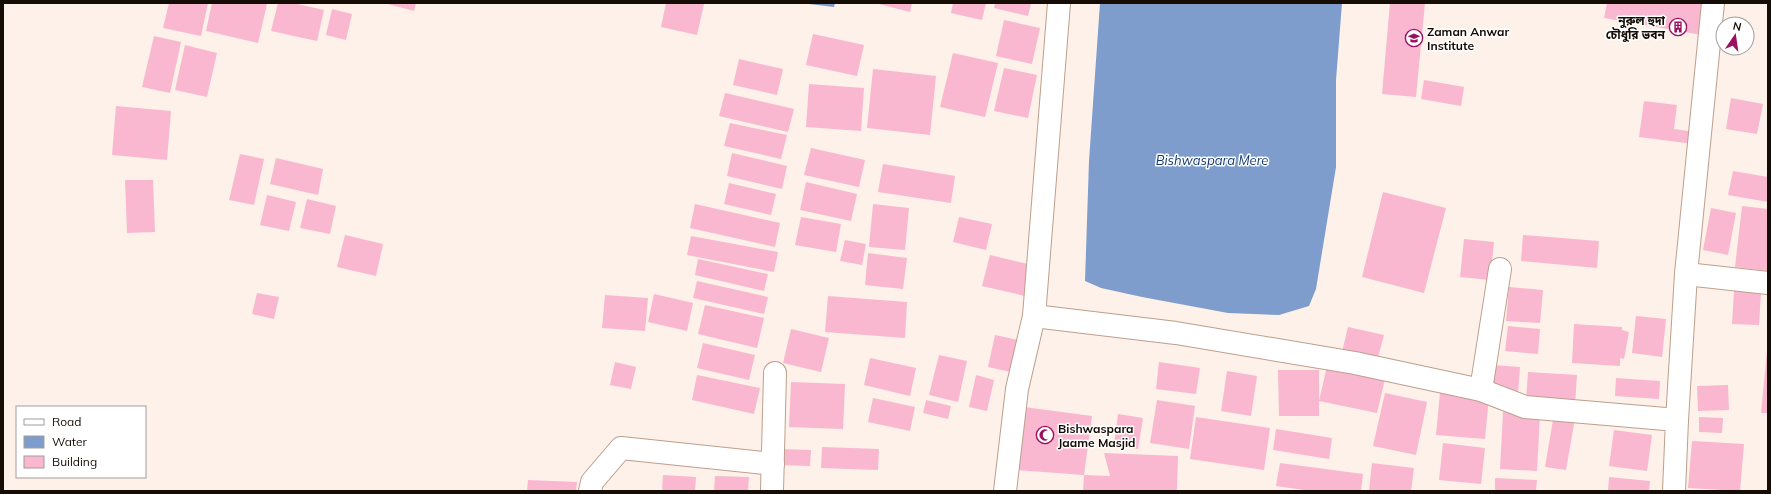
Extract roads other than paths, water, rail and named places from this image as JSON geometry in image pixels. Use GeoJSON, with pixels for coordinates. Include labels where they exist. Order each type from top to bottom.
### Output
{"type":"FeatureCollection","features":[{"type":"Feature","properties":{"kind":"street"},"geometry":{"type":"LineString","coordinates":[[1005,491],[1017,389],[1034,316],[1059,3]]}},
{"type":"Feature","properties":{"kind":"street"},"geometry":{"type":"LineString","coordinates":[[1674,491],[1686,274],[1713,3]]}},
{"type":"Feature","properties":{"kind":"street"},"geometry":{"type":"LineString","coordinates":[[1481,390],[1500,270]]}},
{"type":"Feature","properties":{"kind":"street"},"geometry":{"type":"LineString","coordinates":[[1686,274],[1768,284]]}},
{"type":"Feature","properties":{"kind":"street"},"geometry":{"type":"LineString","coordinates":[[1034,316],[1183,334],[1355,363],[1481,390],[1525,407],[1677,420]]}},
{"type":"Feature","properties":{"kind":"street"},"geometry":{"type":"LineString","coordinates":[[772,491],[775,373]]}},
{"type":"Feature","properties":{"kind":"street"},"geometry":{"type":"LineString","coordinates":[[590,491],[592,482],[621,448],[773,464]]}},
{"type":"Feature","properties":{"kind":"water"},"geometry":{"type":"Polygon","coordinates":[[[800,3],[835,3],[834,7],[800,3]]]}},
{"type":"Feature","properties":{"kind":"water","name":"Bishwaspara Mere"},"geometry":{"type":"Polygon","coordinates":[[[1100,3],[1342,3],[1336,80],[1336,167],[1316,289],[1309,306],[1279,315],[1228,313],[1101,288],[1085,281],[1089,161],[1100,3]]]}},
{"type":"Feature","properties":{"kind":"place","name":"নুরুল হুদা চৌধুরি ভবন"},"geometry":{"type":"Point","coordinates":[1678,27]}},
{"type":"Feature","properties":{"kind":"place","name":"Zaman Anwar Institute"},"geometry":{"type":"Point","coordinates":[1414,38]}},
{"type":"Feature","properties":{"kind":"place","name":"Bishwaspara Jaame Masjid"},"geometry":{"type":"Point","coordinates":[1045,435]}}]}
